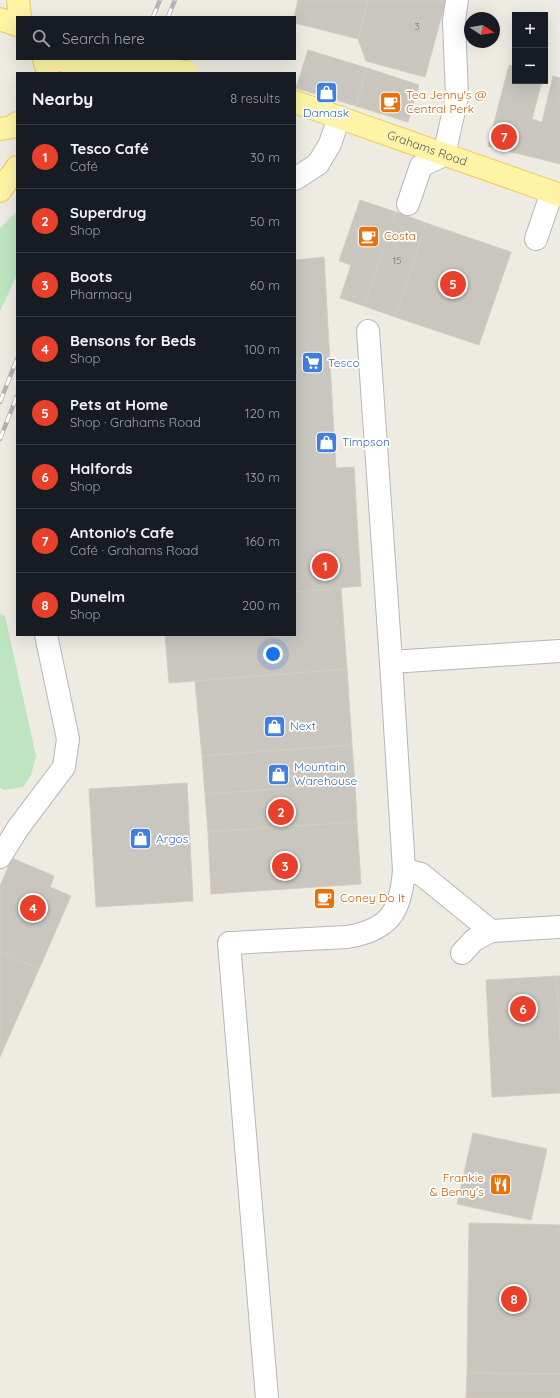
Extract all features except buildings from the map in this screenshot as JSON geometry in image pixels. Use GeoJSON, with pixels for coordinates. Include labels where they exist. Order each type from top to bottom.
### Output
{"type":"FeatureCollection","features":[{"type":"Feature","properties":{"kind":"main road"},"geometry":{"type":"LineString","coordinates":[[18,0],[20,16]]}},
{"type":"Feature","properties":{"kind":"main road"},"geometry":{"type":"LineString","coordinates":[[0,20],[16,25]]}},
{"type":"Feature","properties":{"kind":"main road"},"geometry":{"type":"LineString","coordinates":[[44,60],[48,72]]}},
{"type":"Feature","properties":{"kind":"main road"},"geometry":{"type":"LineString","coordinates":[[60,60],[90,72],[162,69],[189,72]]}},
{"type":"Feature","properties":{"kind":"main road","name":"Grahams Road"},"geometry":{"type":"LineString","coordinates":[[296,102],[556,194]]}},
{"type":"Feature","properties":{"kind":"main road"},"geometry":{"type":"LineString","coordinates":[[0,129],[12,127],[16,124]]}},
{"type":"Feature","properties":{"kind":"main road"},"geometry":{"type":"LineString","coordinates":[[0,191],[16,168]]}},
{"type":"Feature","properties":{"kind":"street"},"geometry":{"type":"LineString","coordinates":[[408,204],[421,166],[444,155],[458,97],[454,21],[457,0]]}},
{"type":"Feature","properties":{"kind":"street"},"geometry":{"type":"LineString","coordinates":[[296,179],[318,164],[330,144],[339,117]]}},
{"type":"Feature","properties":{"kind":"street"},"geometry":{"type":"LineString","coordinates":[[536,239],[556,194]]}},
{"type":"Feature","properties":{"kind":"street"},"geometry":{"type":"LineString","coordinates":[[267,1398],[230,943],[362,934],[374,930],[382,925],[399,903],[403,889],[404,870],[391,662],[368,331]]}},
{"type":"Feature","properties":{"kind":"street"},"geometry":{"type":"LineString","coordinates":[[0,857],[18,828],[64,767],[68,738],[46,636]]}},
{"type":"Feature","properties":{"kind":"street"},"geometry":{"type":"LineString","coordinates":[[391,662],[560,651]]}},
{"type":"Feature","properties":{"kind":"street"},"geometry":{"type":"LineString","coordinates":[[404,870],[421,874],[491,931]]}},
{"type":"Feature","properties":{"kind":"street"},"geometry":{"type":"LineString","coordinates":[[462,953],[474,940],[491,931],[560,927]]}},
{"type":"Feature","properties":{"kind":"green space"},"geometry":{"type":"Polygon","coordinates":[[[16,212],[16,277],[0,311],[0,228],[16,212]]]}},
{"type":"Feature","properties":{"kind":"green space"},"geometry":{"type":"Polygon","coordinates":[[[0,613],[5,616],[36,756],[31,775],[23,787],[4,790],[0,788],[0,613]]]}},
{"type":"Feature","properties":{"kind":"railway"},"geometry":{"type":"LineString","coordinates":[[153,16],[160,0]]}},
{"type":"Feature","properties":{"kind":"railway"},"geometry":{"type":"LineString","coordinates":[[168,16],[175,0]]}},
{"type":"Feature","properties":{"kind":"railway"},"geometry":{"type":"LineString","coordinates":[[130,72],[136,60]]}},
{"type":"Feature","properties":{"kind":"railway"},"geometry":{"type":"LineString","coordinates":[[145,72],[150,60]]}},
{"type":"Feature","properties":{"kind":"railway"},"geometry":{"type":"LineString","coordinates":[[0,402],[16,362]]}},
{"type":"Feature","properties":{"kind":"railway"},"geometry":{"type":"LineString","coordinates":[[0,439],[16,399]]}},
{"type":"Feature","properties":{"kind":"place","name":"Damask"},"geometry":{"type":"Point","coordinates":[326,92]}},
{"type":"Feature","properties":{"kind":"place","name":"Tea Jenny's @ Central Perk"},"geometry":{"type":"Point","coordinates":[391,102]}},
{"type":"Feature","properties":{"kind":"place","name":"Antonio's Cafe"},"geometry":{"type":"Point","coordinates":[504,137]}},
{"type":"Feature","properties":{"kind":"place","name":"Costa"},"geometry":{"type":"Point","coordinates":[368,236]}},
{"type":"Feature","properties":{"kind":"place","name":"Pets at Home"},"geometry":{"type":"Point","coordinates":[453,284]}},
{"type":"Feature","properties":{"kind":"place","name":"Tesco"},"geometry":{"type":"Point","coordinates":[312,363]}},
{"type":"Feature","properties":{"kind":"place","name":"Timpson"},"geometry":{"type":"Point","coordinates":[327,442]}},
{"type":"Feature","properties":{"kind":"place","name":"Tesco Café"},"geometry":{"type":"Point","coordinates":[325,566]}},
{"type":"Feature","properties":{"kind":"place","name":"Next"},"geometry":{"type":"Point","coordinates":[275,726]}},
{"type":"Feature","properties":{"kind":"place","name":"Mountain Warehouse"},"geometry":{"type":"Point","coordinates":[279,774]}},
{"type":"Feature","properties":{"kind":"place","name":"Superdrug"},"geometry":{"type":"Point","coordinates":[281,812]}},
{"type":"Feature","properties":{"kind":"place","name":"Argos"},"geometry":{"type":"Point","coordinates":[141,839]}},
{"type":"Feature","properties":{"kind":"place","name":"Boots"},"geometry":{"type":"Point","coordinates":[285,866]}},
{"type":"Feature","properties":{"kind":"place","name":"Coney Do It"},"geometry":{"type":"Point","coordinates":[324,898]}},
{"type":"Feature","properties":{"kind":"place","name":"Bensons for Beds"},"geometry":{"type":"Point","coordinates":[33,908]}},
{"type":"Feature","properties":{"kind":"place","name":"Halfords"},"geometry":{"type":"Point","coordinates":[523,1009]}},
{"type":"Feature","properties":{"kind":"place","name":"Frankie & Benny's"},"geometry":{"type":"Point","coordinates":[500,1185]}},
{"type":"Feature","properties":{"kind":"place","name":"Dunelm"},"geometry":{"type":"Point","coordinates":[514,1299]}}]}
